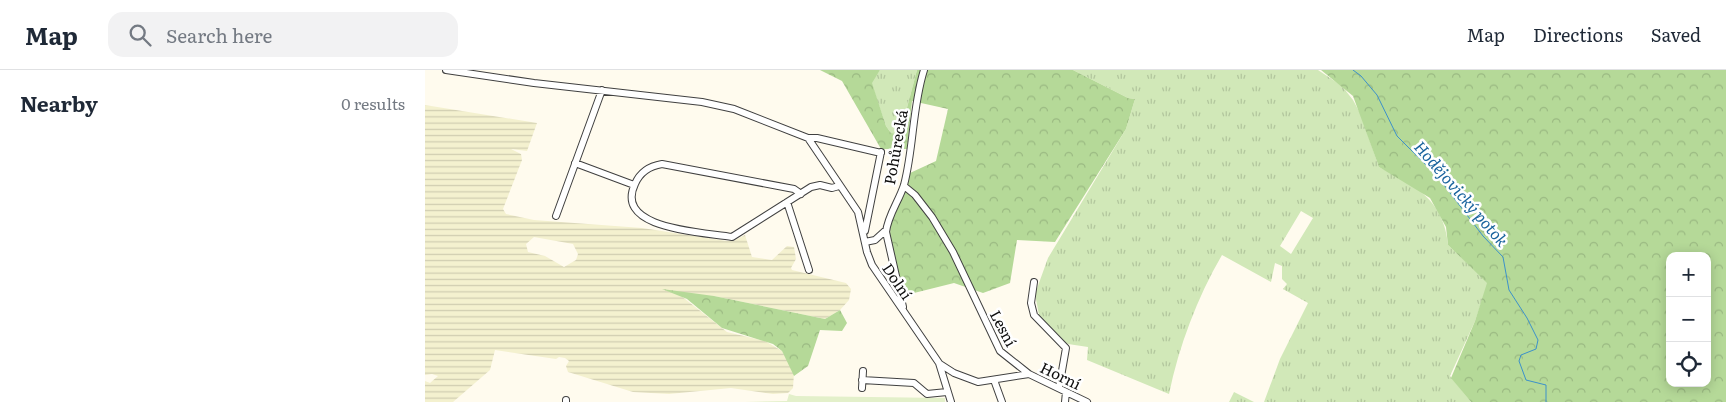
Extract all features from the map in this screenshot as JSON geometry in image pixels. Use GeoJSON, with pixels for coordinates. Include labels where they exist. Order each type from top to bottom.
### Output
{"type":"FeatureCollection","features":[{"type":"Feature","properties":{"kind":"street"},"geometry":{"type":"LineString","coordinates":[[446,70],[734,108],[808,138],[817,138],[881,152],[864,234]]}},
{"type":"Feature","properties":{"kind":"street","name":"Pohůrecká"},"geometry":{"type":"LineString","coordinates":[[905,313],[891,261],[887,229],[904,186],[915,108],[924,70]]}},
{"type":"Feature","properties":{"kind":"street"},"geometry":{"type":"LineString","coordinates":[[556,216],[601,90]]}},
{"type":"Feature","properties":{"kind":"street","name":"Dolní"},"geometry":{"type":"LineString","coordinates":[[808,138],[857,212],[872,265],[939,363],[951,402]]}},
{"type":"Feature","properties":{"kind":"street"},"geometry":{"type":"LineString","coordinates":[[575,164],[634,185]]}},
{"type":"Feature","properties":{"kind":"street"},"geometry":{"type":"LineString","coordinates":[[801,194],[793,189],[662,164],[645,170],[634,185],[634,206],[645,220],[654,223],[732,237],[787,202],[801,194],[815,185],[832,188],[839,186]]}},
{"type":"Feature","properties":{"kind":"street","name":"Lesní"},"geometry":{"type":"LineString","coordinates":[[904,186],[915,195],[933,217],[953,252],[1000,351],[1029,374]]}},
{"type":"Feature","properties":{"kind":"street"},"geometry":{"type":"LineString","coordinates":[[787,202],[809,270]]}},
{"type":"Feature","properties":{"kind":"street"},"geometry":{"type":"LineString","coordinates":[[865,242],[875,240],[887,229]]}},
{"type":"Feature","properties":{"kind":"street"},"geometry":{"type":"LineString","coordinates":[[1034,282],[1031,303],[1034,315],[1066,348],[1059,388]]}},
{"type":"Feature","properties":{"kind":"street","name":"Horní"},"geometry":{"type":"LineString","coordinates":[[939,363],[967,379],[978,382],[1029,374],[1087,402]]}},
{"type":"Feature","properties":{"kind":"street"},"geometry":{"type":"LineString","coordinates":[[862,388],[863,371]]}},
{"type":"Feature","properties":{"kind":"street"},"geometry":{"type":"LineString","coordinates":[[862,380],[914,383],[927,394],[947,392]]}},
{"type":"Feature","properties":{"kind":"street"},"geometry":{"type":"LineString","coordinates":[[994,380],[1002,402]]}},
{"type":"Feature","properties":{"kind":"street"},"geometry":{"type":"LineString","coordinates":[[1065,402],[1066,392]]}},
{"type":"Feature","properties":{"kind":"shaded area"},"geometry":{"type":"Polygon","coordinates":[[[425,105],[537,123],[527,151],[511,149],[521,154],[522,160],[503,209],[506,214],[534,220],[642,228],[727,241],[733,241],[745,235],[752,257],[772,260],[787,246],[794,247],[796,259],[791,268],[792,270],[846,283],[851,289],[849,300],[840,310],[825,319],[714,296],[680,295],[727,332],[765,341],[782,351],[794,373],[793,388],[788,393],[773,394],[731,388],[669,394],[633,392],[568,372],[566,366],[569,361],[565,358],[559,357],[556,359],[495,350],[490,370],[453,402],[425,402],[425,381],[430,383],[438,376],[432,374],[425,375],[425,105]],[[534,237],[526,244],[528,252],[545,256],[564,267],[576,260],[578,254],[573,244],[534,237]]]}},
{"type":"Feature","properties":{"kind":"green space"},"geometry":{"type":"Polygon","coordinates":[[[820,70],[880,70],[872,83],[886,126],[891,133],[900,134],[917,70],[1073,70],[1128,98],[1135,99],[1126,129],[1055,242],[1017,240],[1010,283],[983,293],[954,283],[906,295],[891,251],[890,233],[892,218],[910,173],[936,161],[948,109],[912,101],[907,149],[881,149],[842,81],[820,70]]]}},
{"type":"Feature","properties":{"kind":"green space"},"geometry":{"type":"Polygon","coordinates":[[[880,70],[917,70],[900,134],[891,133],[886,126],[871,82],[880,70]]]}},
{"type":"Feature","properties":{"kind":"green space"},"geometry":{"type":"Polygon","coordinates":[[[1073,70],[1318,70],[1342,86],[1360,113],[1379,167],[1408,182],[1426,196],[1443,222],[1448,245],[1488,283],[1475,321],[1450,376],[1471,402],[1264,402],[1280,359],[1308,303],[1283,289],[1287,284],[1282,279],[1282,266],[1275,263],[1271,282],[1222,255],[1190,323],[1178,358],[1169,394],[1087,360],[1088,347],[1068,344],[1056,335],[1039,315],[1035,294],[1048,258],[1126,129],[1135,99],[1128,98],[1073,70]],[[1301,211],[1280,246],[1291,254],[1313,218],[1301,211]]]}},
{"type":"Feature","properties":{"kind":"green space"},"geometry":{"type":"Polygon","coordinates":[[[1321,70],[1726,70],[1726,402],[1471,402],[1451,378],[1475,321],[1487,283],[1448,245],[1446,227],[1430,198],[1379,167],[1353,96],[1321,70]]]}},
{"type":"Feature","properties":{"kind":"green space"},"geometry":{"type":"Polygon","coordinates":[[[662,289],[714,296],[825,319],[840,310],[847,323],[842,331],[820,330],[808,366],[794,376],[782,351],[773,344],[722,328],[687,299],[662,289]]]}},
{"type":"Feature","properties":{"kind":"green space"},"geometry":{"type":"Polygon","coordinates":[[[1234,392],[1254,402],[1229,402],[1234,392]]]}},
{"type":"Feature","properties":{"kind":"green space"},"geometry":{"type":"Polygon","coordinates":[[[789,394],[796,396],[945,398],[945,402],[745,402],[787,401],[789,394]]]}},
{"type":"Feature","properties":{"kind":"waterway","name":"Hodějovický potok"},"geometry":{"type":"LineString","coordinates":[[1353,70],[1361,76],[1377,95],[1397,136],[1438,177],[1483,236],[1503,257],[1509,290],[1527,318],[1538,340],[1536,349],[1521,355],[1519,361],[1526,380],[1546,385],[1546,402]]}}]}
